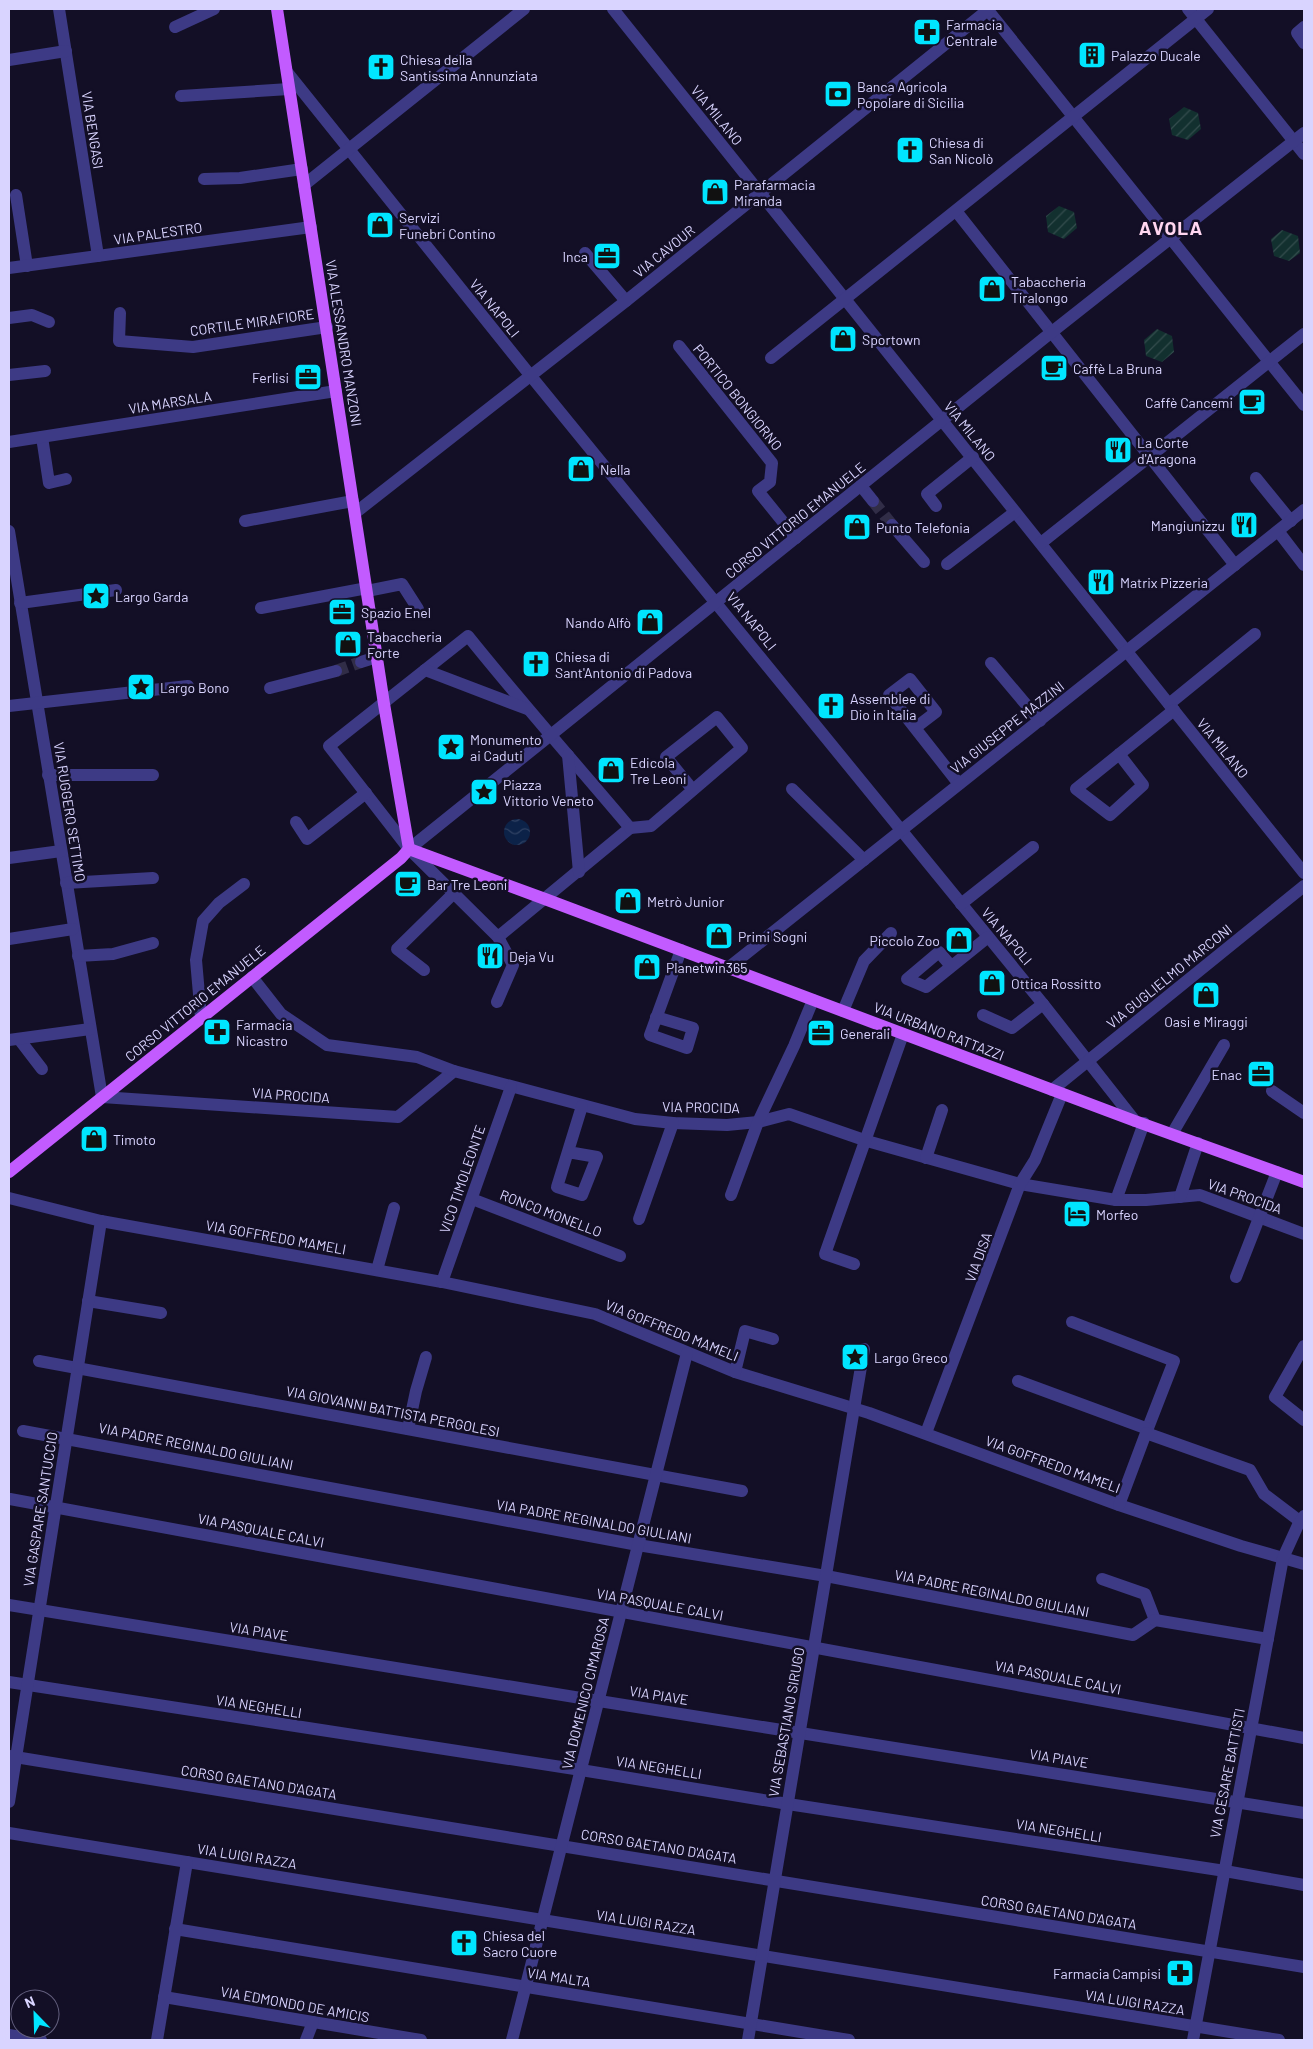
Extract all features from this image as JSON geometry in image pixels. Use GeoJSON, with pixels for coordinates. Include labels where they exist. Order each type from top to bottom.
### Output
{"type":"FeatureCollection","features":[{"type":"Feature","properties":{"kind":"main road","name":"VIA ALESSANDRO MANZONI"},"geometry":{"type":"LineString","coordinates":[[277,9],[382,683],[405,853]]}},
{"type":"Feature","properties":{"kind":"main road","name":"VIA URBANO RATTAZZI"},"geometry":{"type":"LineString","coordinates":[[405,853],[545,898],[1057,1092],[1304,1182]]}},
{"type":"Feature","properties":{"kind":"main road","name":"CORSO VITTORIO EMANUELE"},"geometry":{"type":"LineString","coordinates":[[9,1172],[405,853]]}},
{"type":"Feature","properties":{"kind":"street","name":"VIA BENGASI"},"geometry":{"type":"LineString","coordinates":[[59,9],[98,256]]}},
{"type":"Feature","properties":{"kind":"street"},"geometry":{"type":"LineString","coordinates":[[175,27],[214,9]]}},
{"type":"Feature","properties":{"kind":"street"},"geometry":{"type":"LineString","coordinates":[[304,185],[524,9]]}},
{"type":"Feature","properties":{"kind":"street","name":"VIA MILANO"},"geometry":{"type":"LineString","coordinates":[[613,9],[1304,873]]}},
{"type":"Feature","properties":{"kind":"street"},"geometry":{"type":"LineString","coordinates":[[988,9],[1304,404]]}},
{"type":"Feature","properties":{"kind":"street","name":"VIA CAVOUR"},"geometry":{"type":"LineString","coordinates":[[354,507],[626,301],[988,9]]}},
{"type":"Feature","properties":{"kind":"street"},"geometry":{"type":"LineString","coordinates":[[771,358],[952,215],[1070,113],[1197,12],[1304,154]]}},
{"type":"Feature","properties":{"kind":"street"},"geometry":{"type":"LineString","coordinates":[[1304,27],[1297,33],[1304,43]]}},
{"type":"Feature","properties":{"kind":"street"},"geometry":{"type":"LineString","coordinates":[[9,60],[66,51]]}},
{"type":"Feature","properties":{"kind":"street","name":"VIA NAPOLI"},"geometry":{"type":"LineString","coordinates":[[287,72],[530,375],[1088,1061],[1140,1122]]}},
{"type":"Feature","properties":{"kind":"street"},"geometry":{"type":"LineString","coordinates":[[181,96],[289,90]]}},
{"type":"Feature","properties":{"kind":"street","name":"CORSO VITTORIO EMANUELE"},"geometry":{"type":"LineString","coordinates":[[405,853],[942,420],[1304,133]]}},
{"type":"Feature","properties":{"kind":"street"},"geometry":{"type":"LineString","coordinates":[[204,179],[240,178],[302,169]]}},
{"type":"Feature","properties":{"kind":"street"},"geometry":{"type":"LineString","coordinates":[[16,196],[27,266]]}},
{"type":"Feature","properties":{"kind":"street"},"geometry":{"type":"LineString","coordinates":[[952,215],[1047,336],[1235,565]]}},
{"type":"Feature","properties":{"kind":"street","name":"VIA PALESTRO"},"geometry":{"type":"LineString","coordinates":[[9,268],[311,227]]}},
{"type":"Feature","properties":{"kind":"street"},"geometry":{"type":"LineString","coordinates":[[585,253],[626,301]]}},
{"type":"Feature","properties":{"kind":"street","name":"CORTILE MIRAFIORE"},"geometry":{"type":"LineString","coordinates":[[120,313],[119,341],[193,347],[326,327]]}},
{"type":"Feature","properties":{"kind":"street"},"geometry":{"type":"LineString","coordinates":[[9,318],[32,315],[49,322]]}},
{"type":"Feature","properties":{"kind":"street"},"geometry":{"type":"LineString","coordinates":[[1041,543],[1273,366],[1304,334]]}},
{"type":"Feature","properties":{"kind":"street","name":"PORTICO BONGIORNO"},"geometry":{"type":"LineString","coordinates":[[678,346],[772,463],[770,482],[758,491],[796,538]]}},
{"type":"Feature","properties":{"kind":"street"},"geometry":{"type":"LineString","coordinates":[[9,375],[45,371]]}},
{"type":"Feature","properties":{"kind":"street","name":"VIA MARSALA"},"geometry":{"type":"LineString","coordinates":[[9,442],[336,391]]}},
{"type":"Feature","properties":{"kind":"street"},"geometry":{"type":"LineString","coordinates":[[42,437],[49,483],[66,480]]}},
{"type":"Feature","properties":{"kind":"street"},"geometry":{"type":"LineString","coordinates":[[936,506],[927,494],[973,457]]}},
{"type":"Feature","properties":{"kind":"street"},"geometry":{"type":"LineString","coordinates":[[1256,478],[1291,521]]}},
{"type":"Feature","properties":{"kind":"street"},"geometry":{"type":"LineString","coordinates":[[861,486],[873,501]]}},
{"type":"Feature","properties":{"kind":"street"},"geometry":{"type":"LineString","coordinates":[[245,521],[354,507]]}},
{"type":"Feature","properties":{"kind":"street","name":"VIA GIUSEPPE MAZZINI"},"geometry":{"type":"LineString","coordinates":[[728,968],[1304,510]]}},
{"type":"Feature","properties":{"kind":"street"},"geometry":{"type":"LineString","coordinates":[[947,564],[1015,512]]}},
{"type":"Feature","properties":{"kind":"street"},"geometry":{"type":"LineString","coordinates":[[892,524],[924,562]]}},
{"type":"Feature","properties":{"kind":"street","name":"VIA RUGGERO SETTIMO"},"geometry":{"type":"LineString","coordinates":[[9,531],[102,1097]]}},
{"type":"Feature","properties":{"kind":"street"},"geometry":{"type":"LineString","coordinates":[[1278,532],[1304,565]]}},
{"type":"Feature","properties":{"kind":"street"},"geometry":{"type":"LineString","coordinates":[[261,608],[402,584],[418,609]]}},
{"type":"Feature","properties":{"kind":"street"},"geometry":{"type":"LineString","coordinates":[[20,603],[116,590]]}},
{"type":"Feature","properties":{"kind":"street"},"geometry":{"type":"LineString","coordinates":[[1119,754],[1143,785],[1110,815],[1076,789],[1119,754],[1255,634]]}},
{"type":"Feature","properties":{"kind":"street"},"geometry":{"type":"LineString","coordinates":[[497,1002],[513,965],[508,959],[498,937],[454,893],[405,853],[366,794],[330,746],[468,636],[527,709],[630,828]]}},
{"type":"Feature","properties":{"kind":"street"},"geometry":{"type":"LineString","coordinates":[[361,662],[377,657]]}},
{"type":"Feature","properties":{"kind":"street"},"geometry":{"type":"LineString","coordinates":[[990,664],[1040,720]]}},
{"type":"Feature","properties":{"kind":"street"},"geometry":{"type":"LineString","coordinates":[[425,670],[527,709]]}},
{"type":"Feature","properties":{"kind":"street"},"geometry":{"type":"LineString","coordinates":[[270,688],[336,671]]}},
{"type":"Feature","properties":{"kind":"street"},"geometry":{"type":"LineString","coordinates":[[915,728],[936,712],[910,678],[889,695],[959,784]]}},
{"type":"Feature","properties":{"kind":"street"},"geometry":{"type":"LineString","coordinates":[[9,706],[188,686]]}},
{"type":"Feature","properties":{"kind":"street"},"geometry":{"type":"LineString","coordinates":[[498,937],[630,828],[651,826],[693,790],[742,748],[717,717],[666,757],[693,790]]}},
{"type":"Feature","properties":{"kind":"street"},"geometry":{"type":"LineString","coordinates":[[568,755],[579,872]]}},
{"type":"Feature","properties":{"kind":"street"},"geometry":{"type":"LineString","coordinates":[[48,775],[153,775]]}},
{"type":"Feature","properties":{"kind":"street"},"geometry":{"type":"LineString","coordinates":[[792,789],[864,860]]}},
{"type":"Feature","properties":{"kind":"street"},"geometry":{"type":"LineString","coordinates":[[296,822],[307,839],[366,794]]}},
{"type":"Feature","properties":{"kind":"street"},"geometry":{"type":"LineString","coordinates":[[961,904],[1033,847]]}},
{"type":"Feature","properties":{"kind":"street"},"geometry":{"type":"LineString","coordinates":[[9,858],[61,851]]}},
{"type":"Feature","properties":{"kind":"street"},"geometry":{"type":"LineString","coordinates":[[66,883],[152,878]]}},
{"type":"Feature","properties":{"kind":"street"},"geometry":{"type":"LineString","coordinates":[[201,1017],[196,960],[203,920],[219,903],[244,884]]}},
{"type":"Feature","properties":{"kind":"street","name":"VIA GUGLIELMO MARCONI"},"geometry":{"type":"LineString","coordinates":[[1057,1092],[1088,1061],[1304,886]]}},
{"type":"Feature","properties":{"kind":"street"},"geometry":{"type":"LineString","coordinates":[[424,970],[397,949],[454,893]]}},
{"type":"Feature","properties":{"kind":"street"},"geometry":{"type":"LineString","coordinates":[[9,938],[73,929]]}},
{"type":"Feature","properties":{"kind":"street"},"geometry":{"type":"LineString","coordinates":[[843,1011],[864,961],[891,933]]}},
{"type":"Feature","properties":{"kind":"street"},"geometry":{"type":"LineString","coordinates":[[951,966],[939,952],[907,979],[926,987],[988,937]]}},
{"type":"Feature","properties":{"kind":"street"},"geometry":{"type":"LineString","coordinates":[[78,956],[114,954],[153,943]]}},
{"type":"Feature","properties":{"kind":"street"},"geometry":{"type":"LineString","coordinates":[[656,1017],[693,1028],[687,1048],[650,1035],[656,1017],[681,950]]}},
{"type":"Feature","properties":{"kind":"street"},"geometry":{"type":"LineString","coordinates":[[252,976],[281,1014],[327,1045],[417,1057],[454,1071]]}},
{"type":"Feature","properties":{"kind":"street"},"geometry":{"type":"LineString","coordinates":[[731,1195],[758,1122],[794,1046],[813,1000]]}},
{"type":"Feature","properties":{"kind":"street"},"geometry":{"type":"LineString","coordinates":[[983,1015],[1012,1028],[1043,1004]]}},
{"type":"Feature","properties":{"kind":"street"},"geometry":{"type":"LineString","coordinates":[[14,1040],[90,1030]]}},
{"type":"Feature","properties":{"kind":"street"},"geometry":{"type":"LineString","coordinates":[[854,1264],[825,1254],[867,1141],[903,1034]]}},
{"type":"Feature","properties":{"kind":"street"},"geometry":{"type":"LineString","coordinates":[[14,1040],[42,1069]]}},
{"type":"Feature","properties":{"kind":"street"},"geometry":{"type":"LineString","coordinates":[[1172,1134],[1224,1045]]}},
{"type":"Feature","properties":{"kind":"street","name":"VIA PROCIDA"},"geometry":{"type":"LineString","coordinates":[[102,1097],[398,1117],[454,1071],[582,1106],[635,1118],[673,1123],[727,1125],[758,1122],[789,1114],[867,1141],[1020,1184],[1116,1200],[1146,1200],[1200,1195],[1304,1234]]}},
{"type":"Feature","properties":{"kind":"street","name":"VICO TIMOLEONTE"},"geometry":{"type":"LineString","coordinates":[[442,1282],[511,1087]]}},
{"type":"Feature","properties":{"kind":"street"},"geometry":{"type":"LineString","coordinates":[[1272,1090],[1304,1113]]}},
{"type":"Feature","properties":{"kind":"street","name":"VIA DISA"},"geometry":{"type":"LineString","coordinates":[[926,1433],[1020,1184],[1036,1160],[1057,1092]]}},
{"type":"Feature","properties":{"kind":"street"},"geometry":{"type":"LineString","coordinates":[[568,1152],[597,1157],[582,1196],[558,1187],[568,1152],[582,1106]]}},
{"type":"Feature","properties":{"kind":"street"},"geometry":{"type":"LineString","coordinates":[[926,1158],[942,1110]]}},
{"type":"Feature","properties":{"kind":"street"},"geometry":{"type":"LineString","coordinates":[[1116,1200],[1140,1122]]}},
{"type":"Feature","properties":{"kind":"street"},"geometry":{"type":"LineString","coordinates":[[639,1219],[673,1123]]}},
{"type":"Feature","properties":{"kind":"street"},"geometry":{"type":"LineString","coordinates":[[1180,1197],[1198,1143]]}},
{"type":"Feature","properties":{"kind":"street"},"geometry":{"type":"LineString","coordinates":[[1236,1277],[1277,1172]]}},
{"type":"Feature","properties":{"kind":"street","name":"VIA GOFFREDO MAMELI"},"geometry":{"type":"LineString","coordinates":[[9,1198],[101,1221],[442,1282],[595,1314],[736,1372],[926,1433],[1119,1504],[1304,1564]]}},
{"type":"Feature","properties":{"kind":"street","name":"RONCO MONELLO"},"geometry":{"type":"LineString","coordinates":[[472,1199],[620,1256]]}},
{"type":"Feature","properties":{"kind":"street"},"geometry":{"type":"LineString","coordinates":[[378,1270],[394,1208]]}},
{"type":"Feature","properties":{"kind":"street","name":"VIA GASPARE SANTUCCIO"},"geometry":{"type":"LineString","coordinates":[[9,1802],[12,1757],[27,1686],[101,1221]]}},
{"type":"Feature","properties":{"kind":"street"},"geometry":{"type":"LineString","coordinates":[[88,1300],[161,1313]]}},
{"type":"Feature","properties":{"kind":"street"},"geometry":{"type":"LineString","coordinates":[[1072,1322],[1174,1361],[1119,1504]]}},
{"type":"Feature","properties":{"kind":"street"},"geometry":{"type":"LineString","coordinates":[[736,1372],[745,1331],[773,1338]]}},
{"type":"Feature","properties":{"kind":"street"},"geometry":{"type":"LineString","coordinates":[[1304,1346],[1275,1397],[1304,1420]]}},
{"type":"Feature","properties":{"kind":"street","name":"VIA SEBASTIANO SIRUGO"},"geometry":{"type":"LineString","coordinates":[[748,2040],[864,1349]]}},
{"type":"Feature","properties":{"kind":"street","name":"VIA DOMENICO CIMAROSA"},"geometry":{"type":"LineString","coordinates":[[512,2040],[687,1353]]}},
{"type":"Feature","properties":{"kind":"street"},"geometry":{"type":"LineString","coordinates":[[408,1429],[426,1357]]}},
{"type":"Feature","properties":{"kind":"street","name":"VIA GIOVANNI BATTISTA PERGOLESI"},"geometry":{"type":"LineString","coordinates":[[39,1361],[742,1491]]}},
{"type":"Feature","properties":{"kind":"street"},"geometry":{"type":"LineString","coordinates":[[1018,1381],[1250,1470],[1264,1494],[1303,1519]]}},
{"type":"Feature","properties":{"kind":"street","name":"VIA PADRE REGINALDO GIULIANI"},"geometry":{"type":"LineString","coordinates":[[23,1431],[66,1437],[638,1545],[826,1576],[1133,1635],[1155,1620]]}},
{"type":"Feature","properties":{"kind":"street","name":"VIA PASQUALE CALVI"},"geometry":{"type":"LineString","coordinates":[[10,1499],[1304,1738]]}},
{"type":"Feature","properties":{"kind":"street","name":"VIA CESARE BATTISTI"},"geometry":{"type":"LineString","coordinates":[[1193,2040],[1283,1558],[1303,1519]]}},
{"type":"Feature","properties":{"kind":"street"},"geometry":{"type":"LineString","coordinates":[[1102,1579],[1145,1594],[1155,1620],[1268,1639]]}},
{"type":"Feature","properties":{"kind":"street","name":"VIA PIAVE"},"geometry":{"type":"LineString","coordinates":[[9,1605],[1304,1813]]}},
{"type":"Feature","properties":{"kind":"street","name":"VIA NEGHELLI"},"geometry":{"type":"LineString","coordinates":[[9,1682],[581,1770],[1304,1885]]}},
{"type":"Feature","properties":{"kind":"street","name":"CORSO GAETANO D'AGATA"},"geometry":{"type":"LineString","coordinates":[[12,1757],[1304,1967]]}},
{"type":"Feature","properties":{"kind":"street","name":"VIA LUIGI RAZZA"},"geometry":{"type":"LineString","coordinates":[[9,1833],[1279,2040]]}},
{"type":"Feature","properties":{"kind":"street"},"geometry":{"type":"LineString","coordinates":[[157,2040],[187,1862]]}},
{"type":"Feature","properties":{"kind":"street","name":"VIA MALTA"},"geometry":{"type":"LineString","coordinates":[[176,1929],[849,2040]]}},
{"type":"Feature","properties":{"kind":"street","name":"VIA EDMONDO DE AMICIS"},"geometry":{"type":"LineString","coordinates":[[164,1997],[313,2022],[389,2038],[421,2040]]}},
{"type":"Feature","properties":{"kind":"street"},"geometry":{"type":"LineString","coordinates":[[306,2040],[313,2022]]}},
{"type":"Feature","properties":{"kind":"street"},"geometry":{"type":"LineString","coordinates":[[9,2035],[38,2040]]}},
{"type":"Feature","properties":{"kind":"green space"},"geometry":{"type":"Polygon","coordinates":[[[1184,107],[1198,113],[1201,129],[1188,140],[1172,135],[1169,119],[1184,107]]]}},
{"type":"Feature","properties":{"kind":"green space"},"geometry":{"type":"Polygon","coordinates":[[[1059,206],[1074,212],[1077,228],[1064,239],[1048,232],[1046,216],[1059,206]]]}},
{"type":"Feature","properties":{"kind":"green space"},"geometry":{"type":"Polygon","coordinates":[[[1282,230],[1298,236],[1300,253],[1289,261],[1274,256],[1271,239],[1282,230]]]}},
{"type":"Feature","properties":{"kind":"green space"},"geometry":{"type":"Polygon","coordinates":[[[1157,329],[1172,336],[1174,352],[1162,362],[1146,356],[1144,340],[1157,329]]]}},
{"type":"Feature","properties":{"kind":"water"},"geometry":{"type":"Polygon","coordinates":[[[517,819],[526,823],[530,832],[526,841],[517,845],[508,841],[504,832],[508,823],[517,819]]]}},
{"type":"Feature","properties":{"kind":"tunnel"},"geometry":{"type":"LineString","coordinates":[[873,501],[892,525]]}},
{"type":"Feature","properties":{"kind":"tunnel"},"geometry":{"type":"LineString","coordinates":[[336,671],[361,662]]}},
{"type":"Feature","properties":{"kind":"place","name":"Farmacia Centrale"},"geometry":{"type":"Point","coordinates":[927,32]}},
{"type":"Feature","properties":{"kind":"place","name":"Palazzo Ducale"},"geometry":{"type":"Point","coordinates":[1092,55]}},
{"type":"Feature","properties":{"kind":"place","name":"Chiesa della Santissima Annunziata"},"geometry":{"type":"Point","coordinates":[381,67]}},
{"type":"Feature","properties":{"kind":"place","name":"Banca Agricola Popolare di Sicilia"},"geometry":{"type":"Point","coordinates":[838,94]}},
{"type":"Feature","properties":{"kind":"place","name":"Chiesa di San Nicolò"},"geometry":{"type":"Point","coordinates":[910,150]}},
{"type":"Feature","properties":{"kind":"place","name":"Parafarmacia Miranda"},"geometry":{"type":"Point","coordinates":[715,192]}},
{"type":"Feature","properties":{"kind":"place","name":"Servizi Funebri Contino"},"geometry":{"type":"Point","coordinates":[380,225]}},
{"type":"Feature","properties":{"kind":"place","name":"Inca"},"geometry":{"type":"Point","coordinates":[607,256]}},
{"type":"Feature","properties":{"kind":"place","name":"Tabaccheria Tiralongo"},"geometry":{"type":"Point","coordinates":[992,289]}},
{"type":"Feature","properties":{"kind":"place","name":"Sportown"},"geometry":{"type":"Point","coordinates":[843,339]}},
{"type":"Feature","properties":{"kind":"place","name":"Caffè La Bruna"},"geometry":{"type":"Point","coordinates":[1054,368]}},
{"type":"Feature","properties":{"kind":"place","name":"Ferlisi"},"geometry":{"type":"Point","coordinates":[308,377]}},
{"type":"Feature","properties":{"kind":"place","name":"Caffè Cancemi"},"geometry":{"type":"Point","coordinates":[1252,402]}},
{"type":"Feature","properties":{"kind":"place","name":"La Corte d'Aragona"},"geometry":{"type":"Point","coordinates":[1118,450]}},
{"type":"Feature","properties":{"kind":"place","name":"Nella"},"geometry":{"type":"Point","coordinates":[581,469]}},
{"type":"Feature","properties":{"kind":"place","name":"Mangiunizzu"},"geometry":{"type":"Point","coordinates":[1244,525]}},
{"type":"Feature","properties":{"kind":"place","name":"Punto Telefonia"},"geometry":{"type":"Point","coordinates":[857,527]}},
{"type":"Feature","properties":{"kind":"place","name":"Matrix Pizzeria"},"geometry":{"type":"Point","coordinates":[1101,582]}},
{"type":"Feature","properties":{"kind":"place","name":"Largo Garda"},"geometry":{"type":"Point","coordinates":[96,596]}},
{"type":"Feature","properties":{"kind":"place","name":"Spazio Enel"},"geometry":{"type":"Point","coordinates":[342,612]}},
{"type":"Feature","properties":{"kind":"place","name":"Nando Alfò"},"geometry":{"type":"Point","coordinates":[650,622]}},
{"type":"Feature","properties":{"kind":"place","name":"Tabaccheria Forte"},"geometry":{"type":"Point","coordinates":[348,644]}},
{"type":"Feature","properties":{"kind":"place","name":"Chiesa di Sant'Antonio di Padova"},"geometry":{"type":"Point","coordinates":[536,664]}},
{"type":"Feature","properties":{"kind":"place","name":"Largo Bono"},"geometry":{"type":"Point","coordinates":[141,687]}},
{"type":"Feature","properties":{"kind":"place","name":"Assemblee di Dio in Italia"},"geometry":{"type":"Point","coordinates":[831,706]}},
{"type":"Feature","properties":{"kind":"place","name":"Monumento ai Caduti"},"geometry":{"type":"Point","coordinates":[451,747]}},
{"type":"Feature","properties":{"kind":"place","name":"Edicola Tre Leoni"},"geometry":{"type":"Point","coordinates":[611,770]}},
{"type":"Feature","properties":{"kind":"place","name":"Piazza Vittorio Veneto"},"geometry":{"type":"Point","coordinates":[484,792]}},
{"type":"Feature","properties":{"kind":"place","name":"Bar Tre Leoni"},"geometry":{"type":"Point","coordinates":[408,884]}},
{"type":"Feature","properties":{"kind":"place","name":"Metrò Junior"},"geometry":{"type":"Point","coordinates":[628,901]}},
{"type":"Feature","properties":{"kind":"place","name":"Primi Sogni"},"geometry":{"type":"Point","coordinates":[719,936]}},
{"type":"Feature","properties":{"kind":"place","name":"Piccolo Zoo"},"geometry":{"type":"Point","coordinates":[959,940]}},
{"type":"Feature","properties":{"kind":"place","name":"Deja Vu"},"geometry":{"type":"Point","coordinates":[490,956]}},
{"type":"Feature","properties":{"kind":"place","name":"Planetwin365"},"geometry":{"type":"Point","coordinates":[647,967]}},
{"type":"Feature","properties":{"kind":"place","name":"Ottica Rossitto"},"geometry":{"type":"Point","coordinates":[992,983]}},
{"type":"Feature","properties":{"kind":"place","name":"Oasi e Miraggi"},"geometry":{"type":"Point","coordinates":[1206,995]}},
{"type":"Feature","properties":{"kind":"place","name":"Farmacia Nicastro"},"geometry":{"type":"Point","coordinates":[217,1032]}},
{"type":"Feature","properties":{"kind":"place","name":"Generali"},"geometry":{"type":"Point","coordinates":[821,1033]}},
{"type":"Feature","properties":{"kind":"place","name":"Enac"},"geometry":{"type":"Point","coordinates":[1261,1074]}},
{"type":"Feature","properties":{"kind":"place","name":"Timoto"},"geometry":{"type":"Point","coordinates":[94,1139]}},
{"type":"Feature","properties":{"kind":"place","name":"Morfeo"},"geometry":{"type":"Point","coordinates":[1077,1214]}},
{"type":"Feature","properties":{"kind":"place","name":"Largo Greco"},"geometry":{"type":"Point","coordinates":[855,1357]}},
{"type":"Feature","properties":{"kind":"place","name":"Chiesa del Sacro Cuore"},"geometry":{"type":"Point","coordinates":[464,1943]}},
{"type":"Feature","properties":{"kind":"place","name":"Farmacia Campisi"},"geometry":{"type":"Point","coordinates":[1180,1973]}},
{"type":"Feature","properties":{"kind":"district","name":"AVOLA"},"geometry":{"type":"Point","coordinates":[1171,227]}}]}
